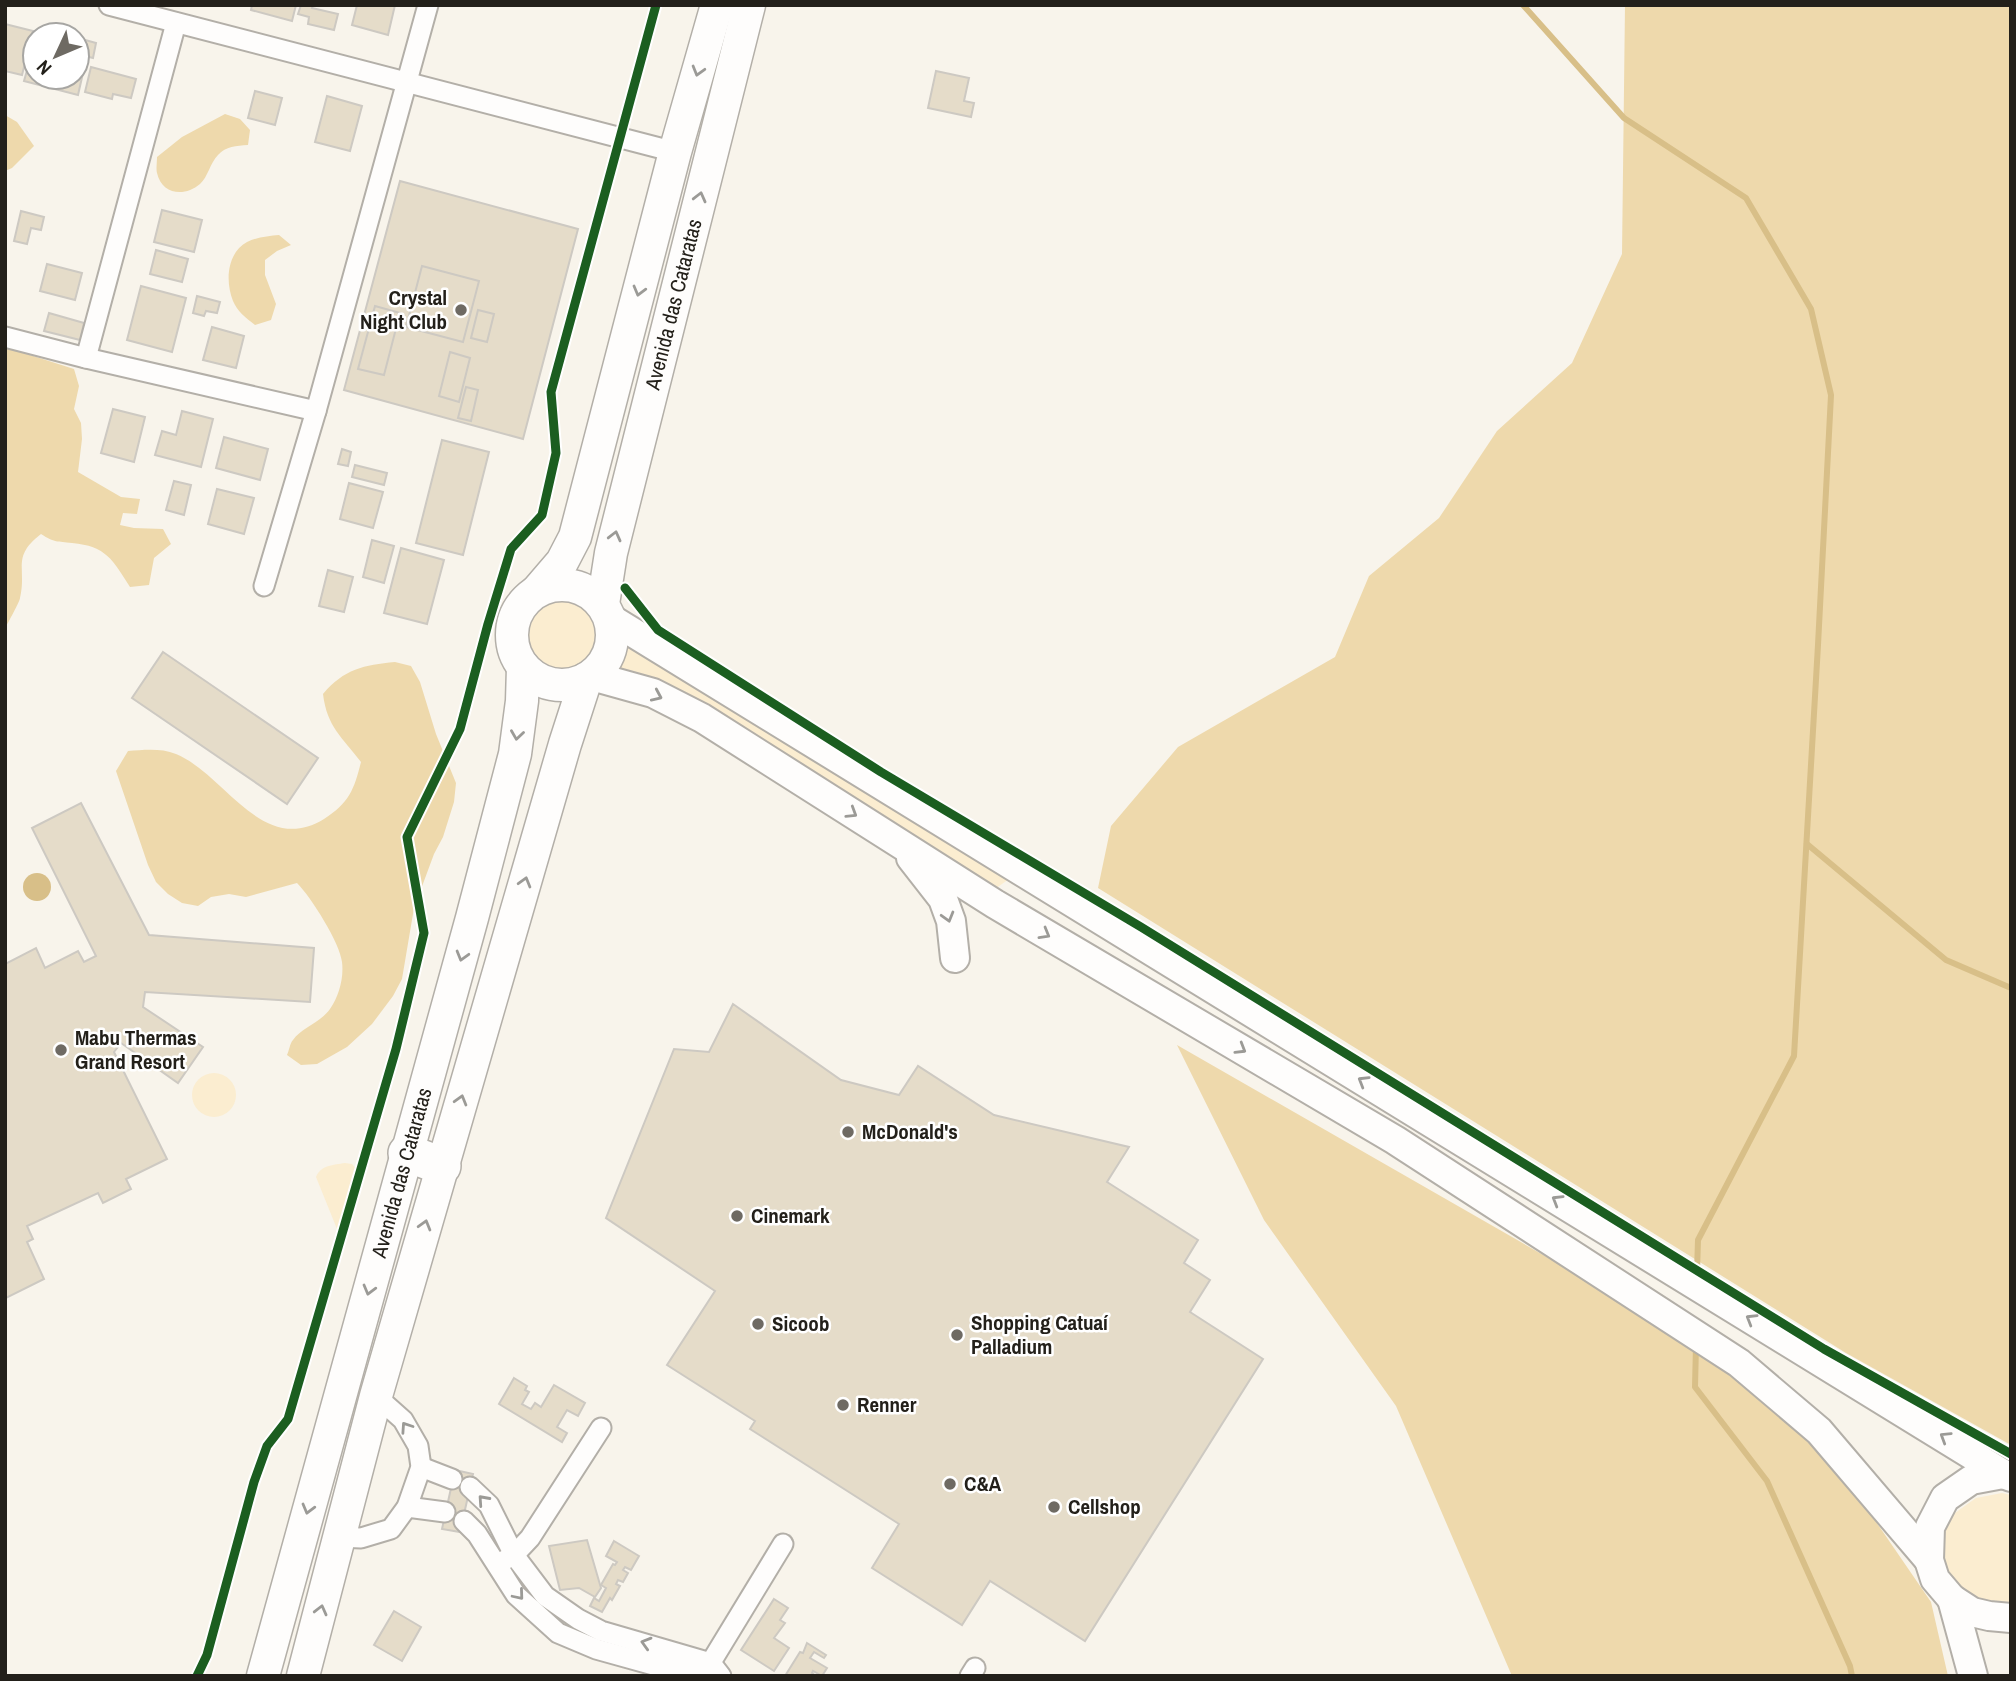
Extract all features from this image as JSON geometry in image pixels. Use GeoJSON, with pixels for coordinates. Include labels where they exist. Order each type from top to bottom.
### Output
{"type":"FeatureCollection","features":[{"type":"Feature","properties":{"kind":"highway"},"geometry":{"type":"LineString","coordinates":[[407,1153],[442,1166]]}},
{"type":"Feature","properties":{"kind":"main road","name":"Avenida das Cataratas"},"geometry":{"type":"LineString","coordinates":[[537,590],[562,562],[575,537],[675,152],[717,5]]}},
{"type":"Feature","properties":{"kind":"main road","name":"Avenida das Cataratas"},"geometry":{"type":"LineString","coordinates":[[607,611],[611,553],[749,5]]}},
{"type":"Feature","properties":{"kind":"main road"},"geometry":{"type":"LineString","coordinates":[[562,583],[575,585],[607,611],[612,645],[602,668],[589,678],[556,686],[544,682],[523,667],[512,644],[511,631],[519,607],[537,590],[562,583]]}},
{"type":"Feature","properties":{"kind":"main road","name":"Avenida das Cataratas"},"geometry":{"type":"LineString","coordinates":[[263,1676],[515,754],[522,701],[523,667]]}},
{"type":"Feature","properties":{"kind":"main road","name":"Avenida das Cataratas"},"geometry":{"type":"LineString","coordinates":[[303,1676],[376,1396],[561,757],[589,678]]}},
{"type":"Feature","properties":{"kind":"street"},"geometry":{"type":"LineString","coordinates":[[109,5],[675,152]]}},
{"type":"Feature","properties":{"kind":"street"},"geometry":{"type":"LineString","coordinates":[[264,586],[316,411],[428,5]]}},
{"type":"Feature","properties":{"kind":"street"},"geometry":{"type":"LineString","coordinates":[[86,358],[176,23]]}},
{"type":"Feature","properties":{"kind":"street"},"geometry":{"type":"LineString","coordinates":[[5,337],[316,411]]}},
{"type":"Feature","properties":{"kind":"street"},"geometry":{"type":"LineString","coordinates":[[607,611],[1128,938],[2007,1476]]}},
{"type":"Feature","properties":{"kind":"street"},"geometry":{"type":"LineString","coordinates":[[589,678],[653,693],[702,718],[995,904],[1395,1140],[1739,1363],[1819,1431],[1929,1560]]}},
{"type":"Feature","properties":{"kind":"street"},"geometry":{"type":"LineString","coordinates":[[898,842],[943,899],[951,921],[955,958]]}},
{"type":"Feature","properties":{"kind":"street"},"geometry":{"type":"LineString","coordinates":[[995,904],[1016,888],[1028,886],[1128,938]]}},
{"type":"Feature","properties":{"kind":"street"},"geometry":{"type":"LineString","coordinates":[[339,1537],[361,1538],[391,1530],[407,1507],[421,1467],[418,1446],[402,1420],[376,1396]]}},
{"type":"Feature","properties":{"kind":"street"},"geometry":{"type":"LineString","coordinates":[[506,1560],[530,1538],[601,1428]]}},
{"type":"Feature","properties":{"kind":"street"},"geometry":{"type":"LineString","coordinates":[[421,1467],[461,1483],[489,1504],[516,1595],[558,1633],[596,1649],[693,1676]]}},
{"type":"Feature","properties":{"kind":"street"},"geometry":{"type":"LineString","coordinates":[[2007,1476],[1971,1480],[1944,1499],[1930,1527],[1929,1560],[1935,1579],[1952,1599],[1972,1612],[2011,1618]]}},
{"type":"Feature","properties":{"kind":"street"},"geometry":{"type":"LineString","coordinates":[[407,1507],[445,1512]]}},
{"type":"Feature","properties":{"kind":"street"},"geometry":{"type":"LineString","coordinates":[[464,1521],[545,1596],[578,1619],[601,1631],[712,1672],[783,1544]]}},
{"type":"Feature","properties":{"kind":"street"},"geometry":{"type":"LineString","coordinates":[[1952,1599],[1973,1676]]}},
{"type":"Feature","properties":{"kind":"shaded area"},"geometry":{"type":"Polygon","coordinates":[[[1625,5],[2011,6],[2011,1445],[1846,1353],[1098,888],[1111,826],[1178,747],[1335,657],[1369,576],[1439,518],[1497,431],[1572,363],[1622,254],[1625,5]]]}},
{"type":"Feature","properties":{"kind":"shaded area"},"geometry":{"type":"Polygon","coordinates":[[[225,114],[240,119],[250,130],[248,145],[221,152],[203,181],[194,188],[181,192],[169,190],[157,173],[157,157],[182,137],[225,114]]]}},
{"type":"Feature","properties":{"kind":"shaded area"},"geometry":{"type":"Polygon","coordinates":[[[5,115],[17,122],[34,146],[12,168],[5,171],[5,115]]]}},
{"type":"Feature","properties":{"kind":"shaded area"},"geometry":{"type":"Polygon","coordinates":[[[279,235],[291,245],[265,260],[265,275],[276,304],[271,320],[255,325],[239,311],[230,293],[232,260],[240,247],[247,242],[279,235]]]}},
{"type":"Feature","properties":{"kind":"shaded area"},"geometry":{"type":"Polygon","coordinates":[[[5,347],[74,369],[79,386],[74,409],[81,423],[82,439],[78,472],[121,497],[140,499],[137,514],[123,513],[120,525],[163,529],[171,544],[154,558],[149,585],[130,587],[113,562],[101,551],[93,547],[53,540],[41,534],[26,549],[23,556],[20,598],[5,628],[5,347]]]}},
{"type":"Feature","properties":{"kind":"shaded area"},"geometry":{"type":"Polygon","coordinates":[[[562,599],[582,605],[592,615],[598,635],[592,655],[582,665],[562,671],[542,665],[532,655],[526,635],[532,615],[542,605],[562,599]]]}},
{"type":"Feature","properties":{"kind":"shaded area"},"geometry":{"type":"Polygon","coordinates":[[[622,635],[1009,879],[995,889],[614,677],[622,655],[622,635]]]}},
{"type":"Feature","properties":{"kind":"shaded area"},"geometry":{"type":"Polygon","coordinates":[[[395,662],[411,666],[420,682],[436,734],[456,783],[454,802],[414,908],[402,979],[393,996],[372,1024],[347,1047],[317,1064],[301,1065],[287,1055],[291,1043],[330,1009],[338,993],[342,974],[340,954],[317,909],[297,883],[246,897],[229,894],[211,897],[198,906],[182,903],[168,894],[156,882],[148,865],[116,771],[128,751],[170,752],[194,764],[263,820],[282,828],[302,828],[324,819],[345,801],[353,788],[361,762],[332,723],[323,694],[339,679],[355,670],[395,662]]]}},
{"type":"Feature","properties":{"kind":"shaded area"},"geometry":{"type":"Polygon","coordinates":[[[37,873],[47,877],[51,887],[47,897],[37,901],[27,897],[23,887],[27,877],[37,873]]]}},
{"type":"Feature","properties":{"kind":"shaded area"},"geometry":{"type":"Polygon","coordinates":[[[1177,1045],[1641,1311],[1822,1443],[1931,1602],[1948,1676],[1512,1676],[1396,1406],[1264,1220],[1177,1045]]]}},
{"type":"Feature","properties":{"kind":"shaded area"},"geometry":{"type":"Polygon","coordinates":[[[214,1073],[229,1080],[236,1095],[229,1110],[214,1117],[199,1110],[192,1095],[199,1080],[214,1073]]]}},
{"type":"Feature","properties":{"kind":"shaded area"},"geometry":{"type":"Polygon","coordinates":[[[352,1164],[358,1171],[341,1232],[337,1229],[316,1177],[324,1168],[352,1164]]]}},
{"type":"Feature","properties":{"kind":"shaded area"},"geometry":{"type":"Polygon","coordinates":[[[2002,1493],[2011,1495],[2011,1607],[1989,1608],[1954,1588],[1942,1563],[1942,1536],[1955,1513],[1976,1498],[2002,1493]]]}},
{"type":"Feature","properties":{"kind":"building"},"geometry":{"type":"Polygon","coordinates":[[[252,5],[296,5],[292,21],[251,10],[252,5]]]}},
{"type":"Feature","properties":{"kind":"building"},"geometry":{"type":"Polygon","coordinates":[[[301,5],[313,5],[312,8],[338,14],[334,30],[308,24],[309,17],[298,14],[301,5]]]}},
{"type":"Feature","properties":{"kind":"building"},"geometry":{"type":"Polygon","coordinates":[[[357,5],[395,5],[388,35],[352,25],[357,5]]]}},
{"type":"Feature","properties":{"kind":"building"},"geometry":{"type":"Polygon","coordinates":[[[5,24],[21,28],[21,75],[5,71],[5,24]]]}},
{"type":"Feature","properties":{"kind":"building"},"geometry":{"type":"Polygon","coordinates":[[[91,42],[96,43],[91,58],[91,42]]]}},
{"type":"Feature","properties":{"kind":"building"},"geometry":{"type":"Polygon","coordinates":[[[91,67],[136,79],[131,98],[113,94],[112,99],[85,92],[91,91],[91,67]]]}},
{"type":"Feature","properties":{"kind":"building"},"geometry":{"type":"Polygon","coordinates":[[[936,71],[969,78],[964,101],[974,103],[971,117],[928,108],[936,71]]]}},
{"type":"Feature","properties":{"kind":"building"},"geometry":{"type":"Polygon","coordinates":[[[63,91],[79,91],[78,95],[63,91]]]}},
{"type":"Feature","properties":{"kind":"building"},"geometry":{"type":"Polygon","coordinates":[[[255,91],[282,98],[275,125],[248,118],[255,91]]]}},
{"type":"Feature","properties":{"kind":"building"},"geometry":{"type":"Polygon","coordinates":[[[327,96],[362,106],[350,151],[315,142],[327,96]]]}},
{"type":"Feature","properties":{"kind":"building","name":"Crystal Night Club"},"geometry":{"type":"Polygon","coordinates":[[[400,181],[578,229],[523,439],[344,390],[400,181]]]}},
{"type":"Feature","properties":{"kind":"building"},"geometry":{"type":"Polygon","coordinates":[[[162,210],[202,220],[194,252],[154,242],[162,210]]]}},
{"type":"Feature","properties":{"kind":"building"},"geometry":{"type":"Polygon","coordinates":[[[21,211],[44,217],[41,230],[31,228],[27,244],[14,241],[21,211]]]}},
{"type":"Feature","properties":{"kind":"building"},"geometry":{"type":"Polygon","coordinates":[[[156,250],[188,259],[182,282],[150,274],[156,250]]]}},
{"type":"Feature","properties":{"kind":"building"},"geometry":{"type":"Polygon","coordinates":[[[47,264],[82,273],[75,300],[40,291],[47,264]]]}},
{"type":"Feature","properties":{"kind":"building"},"geometry":{"type":"Polygon","coordinates":[[[422,266],[479,281],[463,342],[406,327],[422,266]]]}},
{"type":"Feature","properties":{"kind":"building"},"geometry":{"type":"Polygon","coordinates":[[[141,286],[186,298],[172,352],[127,340],[141,286]]]}},
{"type":"Feature","properties":{"kind":"building"},"geometry":{"type":"Polygon","coordinates":[[[197,296],[220,302],[217,313],[206,311],[204,316],[193,313],[197,296]]]}},
{"type":"Feature","properties":{"kind":"building"},"geometry":{"type":"Polygon","coordinates":[[[375,306],[400,313],[384,375],[358,369],[375,306]]]}},
{"type":"Feature","properties":{"kind":"building"},"geometry":{"type":"Polygon","coordinates":[[[478,310],[494,314],[487,342],[471,338],[478,310]]]}},
{"type":"Feature","properties":{"kind":"building"},"geometry":{"type":"Polygon","coordinates":[[[49,313],[84,323],[80,340],[44,331],[49,313]]]}},
{"type":"Feature","properties":{"kind":"building"},"geometry":{"type":"Polygon","coordinates":[[[212,327],[244,336],[236,368],[203,360],[212,327]]]}},
{"type":"Feature","properties":{"kind":"building"},"geometry":{"type":"Polygon","coordinates":[[[450,352],[470,358],[459,402],[439,396],[450,352]]]}},
{"type":"Feature","properties":{"kind":"building"},"geometry":{"type":"Polygon","coordinates":[[[466,387],[478,390],[471,421],[458,418],[466,387]]]}},
{"type":"Feature","properties":{"kind":"building"},"geometry":{"type":"Polygon","coordinates":[[[113,409],[145,417],[134,462],[101,453],[113,409]]]}},
{"type":"Feature","properties":{"kind":"building"},"geometry":{"type":"Polygon","coordinates":[[[182,411],[213,419],[201,467],[155,455],[162,431],[176,435],[182,411]]]}},
{"type":"Feature","properties":{"kind":"building"},"geometry":{"type":"Polygon","coordinates":[[[224,437],[268,449],[260,480],[216,468],[224,437]]]}},
{"type":"Feature","properties":{"kind":"building"},"geometry":{"type":"Polygon","coordinates":[[[442,440],[489,452],[463,555],[416,543],[442,440]]]}},
{"type":"Feature","properties":{"kind":"building"},"geometry":{"type":"Polygon","coordinates":[[[342,449],[351,452],[348,466],[338,464],[342,449]]]}},
{"type":"Feature","properties":{"kind":"building"},"geometry":{"type":"Polygon","coordinates":[[[355,465],[387,473],[384,485],[352,477],[355,465]]]}},
{"type":"Feature","properties":{"kind":"building"},"geometry":{"type":"Polygon","coordinates":[[[174,481],[191,485],[184,515],[166,510],[174,481]]]}},
{"type":"Feature","properties":{"kind":"building"},"geometry":{"type":"Polygon","coordinates":[[[349,483],[383,492],[373,528],[340,519],[349,483]]]}},
{"type":"Feature","properties":{"kind":"building"},"geometry":{"type":"Polygon","coordinates":[[[217,489],[254,498],[244,534],[208,524],[217,489]]]}},
{"type":"Feature","properties":{"kind":"building"},"geometry":{"type":"Polygon","coordinates":[[[372,540],[394,546],[384,583],[363,577],[372,540]]]}},
{"type":"Feature","properties":{"kind":"building"},"geometry":{"type":"Polygon","coordinates":[[[401,548],[444,560],[427,624],[384,613],[401,548]]]}},
{"type":"Feature","properties":{"kind":"building"},"geometry":{"type":"Polygon","coordinates":[[[328,570],[353,577],[344,612],[319,606],[328,570]]]}},
{"type":"Feature","properties":{"kind":"building"},"geometry":{"type":"Polygon","coordinates":[[[163,652],[318,758],[287,804],[132,698],[163,652]]]}},
{"type":"Feature","properties":{"kind":"building","name":"Mabu Thermas Grand Resort"},"geometry":{"type":"Polygon","coordinates":[[[81,803],[149,935],[314,948],[310,1002],[145,992],[143,1007],[203,1047],[178,1083],[121,1043],[114,1052],[167,1159],[126,1179],[131,1189],[103,1203],[98,1193],[27,1226],[33,1239],[27,1242],[44,1279],[6,1298],[5,964],[36,948],[45,968],[78,951],[84,962],[96,956],[32,828],[81,803]]]}},
{"type":"Feature","properties":{"kind":"building","name":"Shopping Catuaí Palladium"},"geometry":{"type":"Polygon","coordinates":[[[733,1004],[841,1080],[899,1095],[918,1066],[994,1115],[1129,1147],[1107,1182],[1198,1240],[1184,1263],[1210,1280],[1190,1312],[1263,1359],[1085,1641],[990,1581],[962,1625],[872,1568],[899,1524],[750,1429],[755,1421],[667,1365],[715,1291],[606,1218],[674,1049],[709,1052],[733,1004]]]}},
{"type":"Feature","properties":{"kind":"building"},"geometry":{"type":"Polygon","coordinates":[[[514,1378],[527,1386],[525,1390],[529,1392],[522,1404],[531,1409],[535,1403],[541,1407],[554,1385],[585,1403],[578,1416],[567,1410],[557,1427],[567,1433],[562,1442],[499,1404],[514,1378]]]}},
{"type":"Feature","properties":{"kind":"building"},"geometry":{"type":"Polygon","coordinates":[[[455,1470],[473,1474],[460,1532],[442,1529],[455,1470]]]}},
{"type":"Feature","properties":{"kind":"building"},"geometry":{"type":"Polygon","coordinates":[[[587,1540],[601,1588],[595,1597],[579,1588],[560,1590],[549,1546],[587,1540]]]}},
{"type":"Feature","properties":{"kind":"building"},"geometry":{"type":"Polygon","coordinates":[[[614,1541],[639,1556],[631,1570],[625,1567],[623,1570],[628,1573],[623,1582],[618,1580],[616,1584],[620,1586],[602,1612],[590,1606],[594,1598],[599,1601],[606,1588],[601,1585],[613,1564],[617,1562],[606,1556],[614,1541]]]}},
{"type":"Feature","properties":{"kind":"building"},"geometry":{"type":"Polygon","coordinates":[[[774,1599],[788,1608],[780,1620],[785,1623],[774,1638],[789,1648],[774,1671],[741,1650],[774,1599]]]}},
{"type":"Feature","properties":{"kind":"building"},"geometry":{"type":"Polygon","coordinates":[[[394,1611],[421,1627],[402,1661],[374,1645],[394,1611]]]}},
{"type":"Feature","properties":{"kind":"building"},"geometry":{"type":"Polygon","coordinates":[[[807,1643],[826,1655],[824,1658],[814,1652],[810,1658],[827,1668],[822,1676],[813,1671],[816,1676],[785,1676],[800,1652],[803,1653],[807,1643]]]}},
{"type":"Feature","properties":{"kind":"waterway"},"geometry":{"type":"LineString","coordinates":[[1523,5],[1624,118],[1746,198],[1811,309],[1831,395],[1794,1056],[1698,1240],[1697,1272]]}},
{"type":"Feature","properties":{"kind":"waterway"},"geometry":{"type":"LineString","coordinates":[[1807,844],[1946,960],[2011,988]]}},
{"type":"Feature","properties":{"kind":"waterway"},"geometry":{"type":"LineString","coordinates":[[1696,1345],[1695,1387],[1767,1481],[1850,1666],[1852,1676]]}},
{"type":"Feature","properties":{"kind":"cycle path"},"geometry":{"type":"LineString","coordinates":[[197,1676],[207,1655],[254,1482],[267,1446],[288,1419],[396,1049],[424,933],[407,837],[460,729],[511,549],[542,515],[556,453],[551,392],[656,5]]}},
{"type":"Feature","properties":{"kind":"cycle path"},"geometry":{"type":"LineString","coordinates":[[625,588],[658,630],[881,772],[1141,927],[1824,1349],[2011,1454]]}},
{"type":"Feature","properties":{"kind":"place","name":"Crystal Night Club"},"geometry":{"type":"Point","coordinates":[461,310]}},
{"type":"Feature","properties":{"kind":"place","name":"Mabu Thermas Grand Resort"},"geometry":{"type":"Point","coordinates":[61,1050]}},
{"type":"Feature","properties":{"kind":"place","name":"McDonald's"},"geometry":{"type":"Point","coordinates":[848,1132]}},
{"type":"Feature","properties":{"kind":"place","name":"Cinemark"},"geometry":{"type":"Point","coordinates":[737,1216]}},
{"type":"Feature","properties":{"kind":"place","name":"Sicoob"},"geometry":{"type":"Point","coordinates":[758,1324]}},
{"type":"Feature","properties":{"kind":"place","name":"Shopping Catuaí Palladium"},"geometry":{"type":"Point","coordinates":[957,1335]}},
{"type":"Feature","properties":{"kind":"place","name":"Renner"},"geometry":{"type":"Point","coordinates":[843,1405]}},
{"type":"Feature","properties":{"kind":"place","name":"C&A"},"geometry":{"type":"Point","coordinates":[950,1484]}},
{"type":"Feature","properties":{"kind":"place","name":"Cellshop"},"geometry":{"type":"Point","coordinates":[1054,1507]}}]}
